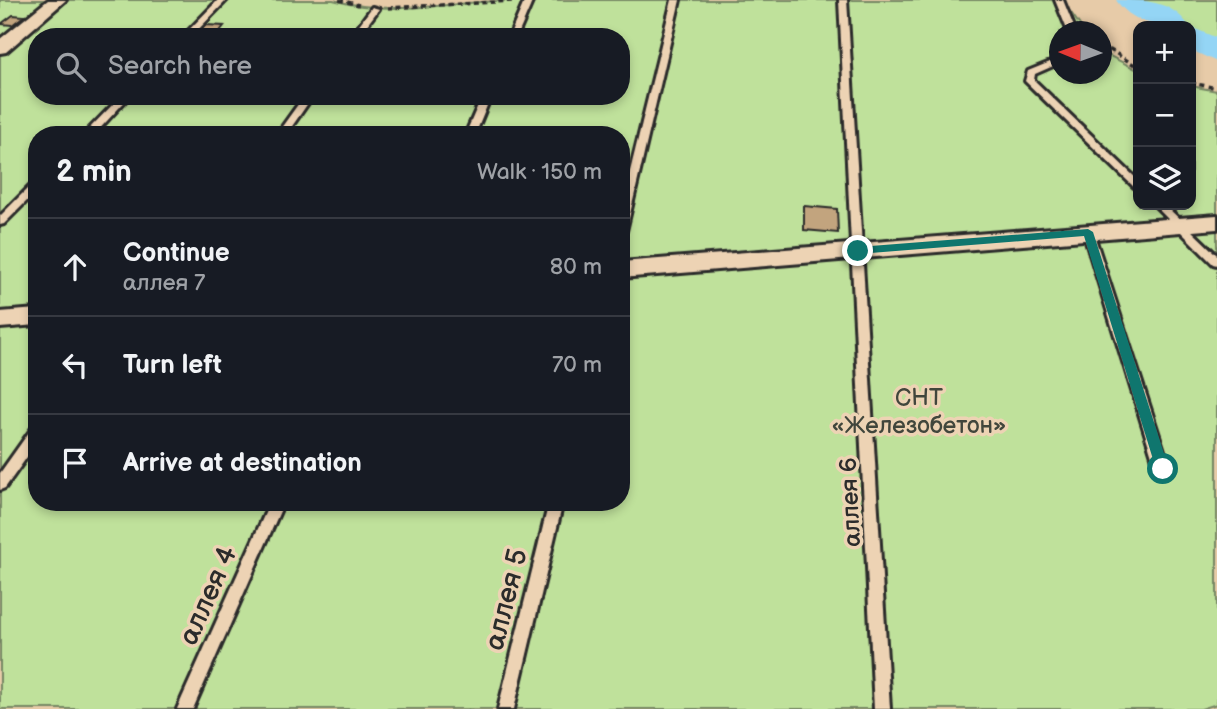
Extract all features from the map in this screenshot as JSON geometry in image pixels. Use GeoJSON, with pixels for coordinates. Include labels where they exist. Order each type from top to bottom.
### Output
{"type":"FeatureCollection","features":[{"type":"Feature","properties":{"kind":"street"},"geometry":{"type":"LineString","coordinates":[[0,48],[58,0]]}},
{"type":"Feature","properties":{"kind":"street"},"geometry":{"type":"LineString","coordinates":[[630,269],[1217,222]]}},
{"type":"Feature","properties":{"kind":"street"},"geometry":{"type":"LineString","coordinates":[[0,320],[28,318]]}},
{"type":"Feature","properties":{"kind":"lane"},"geometry":{"type":"LineString","coordinates":[[195,28],[223,0]]}},
{"type":"Feature","properties":{"kind":"lane"},"geometry":{"type":"LineString","coordinates":[[517,28],[529,0]]}},
{"type":"Feature","properties":{"kind":"lane"},"geometry":{"type":"LineString","coordinates":[[630,193],[676,0]]}},
{"type":"Feature","properties":{"kind":"lane","name":"аллея 6"},"geometry":{"type":"LineString","coordinates":[[843,0],[882,709]]}},
{"type":"Feature","properties":{"kind":"lane"},"geometry":{"type":"LineString","coordinates":[[1059,0],[1068,21]]}},
{"type":"Feature","properties":{"kind":"lane"},"geometry":{"type":"LineString","coordinates":[[361,28],[375,9]]}},
{"type":"Feature","properties":{"kind":"lane"},"geometry":{"type":"LineString","coordinates":[[1049,65],[1031,73],[1029,80],[1133,180]]}},
{"type":"Feature","properties":{"kind":"lane"},"geometry":{"type":"LineString","coordinates":[[97,126],[117,105]]}},
{"type":"Feature","properties":{"kind":"lane"},"geometry":{"type":"LineString","coordinates":[[288,126],[303,105]]}},
{"type":"Feature","properties":{"kind":"lane"},"geometry":{"type":"LineString","coordinates":[[474,126],[483,105]]}},
{"type":"Feature","properties":{"kind":"lane"},"geometry":{"type":"LineString","coordinates":[[0,222],[28,194]]}},
{"type":"Feature","properties":{"kind":"lane"},"geometry":{"type":"LineString","coordinates":[[1164,210],[1217,261]]}},
{"type":"Feature","properties":{"kind":"lane"},"geometry":{"type":"LineString","coordinates":[[1088,232],[1163,469]]}},
{"type":"Feature","properties":{"kind":"lane"},"geometry":{"type":"LineString","coordinates":[[0,484],[28,445]]}},
{"type":"Feature","properties":{"kind":"lane","name":"аллея 4"},"geometry":{"type":"LineString","coordinates":[[185,709],[273,511]]}},
{"type":"Feature","properties":{"kind":"lane","name":"аллея 5"},"geometry":{"type":"LineString","coordinates":[[506,709],[554,511]]}},
{"type":"Feature","properties":{"kind":"path"},"geometry":{"type":"LineString","coordinates":[[339,0],[375,9],[522,0]]}},
{"type":"Feature","properties":{"kind":"path"},"geometry":{"type":"LineString","coordinates":[[1112,52],[1133,64]]}},
{"type":"Feature","properties":{"kind":"path"},"geometry":{"type":"LineString","coordinates":[[1196,84],[1217,88]]}},
{"type":"Feature","properties":{"kind":"green space","name":"СНТ «Железобетон»"},"geometry":{"type":"Polygon","coordinates":[[[0,0],[333,0],[380,8],[403,8],[522,0],[1062,0],[1077,21],[1049,21],[1049,84],[1112,84],[1112,57],[1133,68],[1133,210],[1196,210],[1196,87],[1217,91],[1217,704],[1201,709],[0,709],[0,0]]]}},
{"type":"Feature","properties":{"kind":"green space"},"geometry":{"type":"Polygon","coordinates":[[[1131,0],[1217,0],[1217,52],[1196,40],[1196,21],[1165,21],[1131,0]]]}},
{"type":"Feature","properties":{"kind":"building"},"geometry":{"type":"Polygon","coordinates":[[[13,15],[24,16],[12,25],[1,24],[13,15]]]}},
{"type":"Feature","properties":{"kind":"building"},"geometry":{"type":"Polygon","coordinates":[[[206,25],[224,26],[222,28],[203,28],[206,25]]]}},
{"type":"Feature","properties":{"kind":"building"},"geometry":{"type":"Polygon","coordinates":[[[804,206],[837,209],[838,233],[804,230],[804,206]]]}},
{"type":"Feature","properties":{"kind":"waterway"},"geometry":{"type":"LineString","coordinates":[[1131,0],[1165,21]]}},
{"type":"Feature","properties":{"kind":"waterway"},"geometry":{"type":"LineString","coordinates":[[1196,40],[1217,52]]}},
{"type":"Feature","properties":{"kind":"route"},"geometry":{"type":"LineString","coordinates":[[858,251],[1088,232],[1163,469]]}}]}
